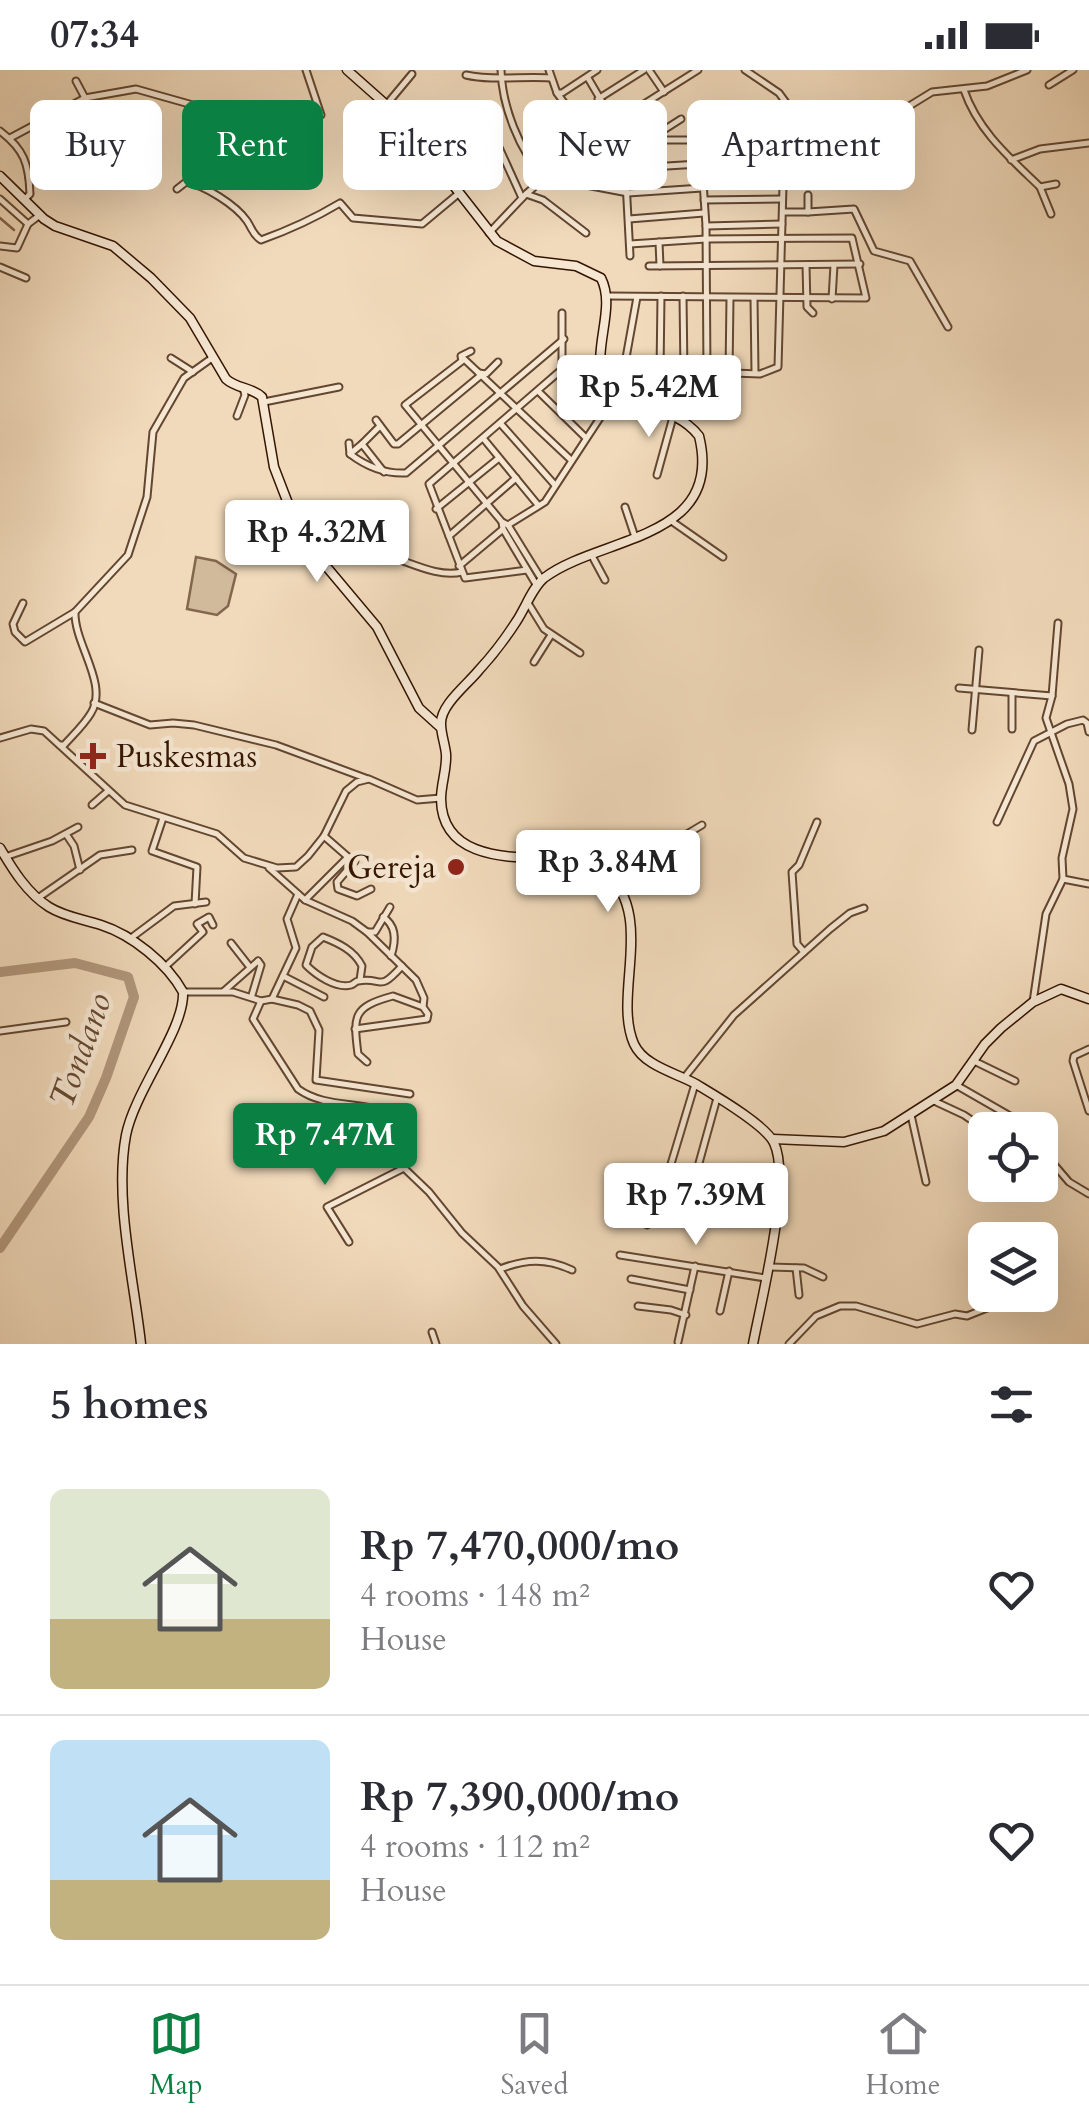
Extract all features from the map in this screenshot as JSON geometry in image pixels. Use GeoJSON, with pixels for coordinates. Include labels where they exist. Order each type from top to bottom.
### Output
{"type":"FeatureCollection","features":[{"type":"Feature","properties":{"kind":"street"},"geometry":{"type":"LineString","coordinates":[[306,70],[316,100]]}},
{"type":"Feature","properties":{"kind":"street"},"geometry":{"type":"LineString","coordinates":[[347,70],[383,100]]}},
{"type":"Feature","properties":{"kind":"street"},"geometry":{"type":"LineString","coordinates":[[557,93],[592,73],[598,99],[647,70],[664,92]]}},
{"type":"Feature","properties":{"kind":"street"},"geometry":{"type":"LineString","coordinates":[[652,100],[698,70]]}},
{"type":"Feature","properties":{"kind":"street"},"geometry":{"type":"LineString","coordinates":[[746,70],[780,93],[809,134],[829,141],[862,134],[932,92],[987,86],[1027,70]]}},
{"type":"Feature","properties":{"kind":"street"},"geometry":{"type":"LineString","coordinates":[[1049,85],[1074,70]]}},
{"type":"Feature","properties":{"kind":"street"},"geometry":{"type":"LineString","coordinates":[[502,73],[512,120],[523,143]]}},
{"type":"Feature","properties":{"kind":"street"},"geometry":{"type":"LineString","coordinates":[[466,76],[482,79],[502,73],[550,74],[562,100]]}},
{"type":"Feature","properties":{"kind":"street"},"geometry":{"type":"LineString","coordinates":[[391,100],[412,74]]}},
{"type":"Feature","properties":{"kind":"street"},"geometry":{"type":"LineString","coordinates":[[76,82],[85,98]]}},
{"type":"Feature","properties":{"kind":"street"},"geometry":{"type":"LineString","coordinates":[[10,138],[85,98],[139,90],[182,102]]}},
{"type":"Feature","properties":{"kind":"street"},"geometry":{"type":"LineString","coordinates":[[964,90],[984,130],[1040,187],[1051,214]]}},
{"type":"Feature","properties":{"kind":"street"},"geometry":{"type":"LineString","coordinates":[[667,129],[681,120]]}},
{"type":"Feature","properties":{"kind":"street"},"geometry":{"type":"LineString","coordinates":[[0,131],[18,146],[29,169],[30,194],[25,199]]}},
{"type":"Feature","properties":{"kind":"street"},"geometry":{"type":"LineString","coordinates":[[1011,160],[1040,148],[1089,143]]}},
{"type":"Feature","properties":{"kind":"street"},"geometry":{"type":"LineString","coordinates":[[503,153],[524,196]]}},
{"type":"Feature","properties":{"kind":"street"},"geometry":{"type":"LineString","coordinates":[[0,176],[55,226],[113,246],[175,300],[226,380],[257,392],[264,402],[280,487],[322,558],[376,627],[419,708],[440,726]]}},
{"type":"Feature","properties":{"kind":"street"},"geometry":{"type":"LineString","coordinates":[[177,189],[192,182],[245,218],[254,236],[261,240],[340,203],[354,218],[422,224],[458,194]]}},
{"type":"Feature","properties":{"kind":"street"},"geometry":{"type":"LineString","coordinates":[[1040,187],[1056,184]]}},
{"type":"Feature","properties":{"kind":"street"},"geometry":{"type":"LineString","coordinates":[[612,190],[628,193],[687,189]]}},
{"type":"Feature","properties":{"kind":"street"},"geometry":{"type":"LineString","coordinates":[[455,190],[497,240],[534,261],[585,268],[601,278],[608,296],[600,366],[606,386],[614,393],[674,414],[691,425],[699,436],[702,462],[690,498],[670,520],[636,540],[591,554],[539,583],[498,648],[444,710],[440,726],[446,764],[441,798],[446,818],[467,847],[488,855],[593,863],[602,868],[619,889],[630,929],[629,1013],[633,1042],[648,1060],[717,1098],[774,1143],[844,1142],[884,1131],[956,1085],[990,1038],[1034,1002],[1061,989],[1087,998],[1089,1010]]}},
{"type":"Feature","properties":{"kind":"street"},"geometry":{"type":"LineString","coordinates":[[489,232],[530,190]]}},
{"type":"Feature","properties":{"kind":"street"},"geometry":{"type":"LineString","coordinates":[[628,190],[630,256]]}},
{"type":"Feature","properties":{"kind":"street"},"geometry":{"type":"LineString","coordinates":[[703,190],[707,373]]}},
{"type":"Feature","properties":{"kind":"street"},"geometry":{"type":"LineString","coordinates":[[624,369],[768,373],[778,366],[783,190]]}},
{"type":"Feature","properties":{"kind":"street"},"geometry":{"type":"LineString","coordinates":[[808,195],[808,212]]}},
{"type":"Feature","properties":{"kind":"street"},"geometry":{"type":"LineString","coordinates":[[524,196],[543,200],[586,233]]}},
{"type":"Feature","properties":{"kind":"street"},"geometry":{"type":"LineString","coordinates":[[0,199],[28,224]]}},
{"type":"Feature","properties":{"kind":"street"},"geometry":{"type":"LineString","coordinates":[[704,200],[782,199]]}},
{"type":"Feature","properties":{"kind":"street"},"geometry":{"type":"LineString","coordinates":[[783,212],[854,208],[874,251],[910,261],[948,327]]}},
{"type":"Feature","properties":{"kind":"street"},"geometry":{"type":"LineString","coordinates":[[628,219],[704,213]]}},
{"type":"Feature","properties":{"kind":"street"},"geometry":{"type":"LineString","coordinates":[[0,246],[16,248],[28,224],[40,215]]}},
{"type":"Feature","properties":{"kind":"street"},"geometry":{"type":"LineString","coordinates":[[706,226],[782,224]]}},
{"type":"Feature","properties":{"kind":"street"},"geometry":{"type":"LineString","coordinates":[[608,296],[866,298],[852,238],[630,244]]}},
{"type":"Feature","properties":{"kind":"street"},"geometry":{"type":"LineString","coordinates":[[658,242],[660,266]]}},
{"type":"Feature","properties":{"kind":"street"},"geometry":{"type":"LineString","coordinates":[[832,299],[834,264]]}},
{"type":"Feature","properties":{"kind":"street"},"geometry":{"type":"LineString","coordinates":[[649,266],[860,264]]}},
{"type":"Feature","properties":{"kind":"street"},"geometry":{"type":"LineString","coordinates":[[806,265],[806,299],[812,313]]}},
{"type":"Feature","properties":{"kind":"street"},"geometry":{"type":"LineString","coordinates":[[0,266],[26,278]]}},
{"type":"Feature","properties":{"kind":"street"},"geometry":{"type":"LineString","coordinates":[[660,372],[661,296]]}},
{"type":"Feature","properties":{"kind":"street"},"geometry":{"type":"LineString","coordinates":[[684,296],[684,373]]}},
{"type":"Feature","properties":{"kind":"street"},"geometry":{"type":"LineString","coordinates":[[322,558],[338,550],[354,549],[400,558],[449,574],[461,569],[504,525],[539,506],[614,393],[624,369],[636,297]]}},
{"type":"Feature","properties":{"kind":"street"},"geometry":{"type":"LineString","coordinates":[[729,373],[730,298]]}},
{"type":"Feature","properties":{"kind":"street"},"geometry":{"type":"LineString","coordinates":[[754,298],[755,373]]}},
{"type":"Feature","properties":{"kind":"street"},"geometry":{"type":"LineString","coordinates":[[562,313],[560,371],[566,383],[598,416]]}},
{"type":"Feature","properties":{"kind":"street"},"geometry":{"type":"LineString","coordinates":[[436,444],[441,444],[564,339]]}},
{"type":"Feature","properties":{"kind":"street"},"geometry":{"type":"LineString","coordinates":[[460,356],[472,352]]}},
{"type":"Feature","properties":{"kind":"street"},"geometry":{"type":"LineString","coordinates":[[460,356],[572,460]]}},
{"type":"Feature","properties":{"kind":"street"},"geometry":{"type":"LineString","coordinates":[[460,356],[462,360],[406,402],[419,425],[504,525],[539,583]]}},
{"type":"Feature","properties":{"kind":"street"},"geometry":{"type":"LineString","coordinates":[[170,358],[192,372]]}},
{"type":"Feature","properties":{"kind":"street"},"geometry":{"type":"LineString","coordinates":[[24,603],[13,624],[25,642],[75,612],[128,556],[147,497],[153,432],[175,391],[212,358]]}},
{"type":"Feature","properties":{"kind":"street"},"geometry":{"type":"LineString","coordinates":[[350,454],[378,423],[396,444],[478,374],[486,374],[498,362]]}},
{"type":"Feature","properties":{"kind":"street"},"geometry":{"type":"LineString","coordinates":[[527,570],[465,578],[429,484],[560,371]]}},
{"type":"Feature","properties":{"kind":"street"},"geometry":{"type":"LineString","coordinates":[[264,402],[339,387]]}},
{"type":"Feature","properties":{"kind":"street"},"geometry":{"type":"LineString","coordinates":[[237,416],[244,388]]}},
{"type":"Feature","properties":{"kind":"street"},"geometry":{"type":"LineString","coordinates":[[538,390],[586,438]]}},
{"type":"Feature","properties":{"kind":"street"},"geometry":{"type":"LineString","coordinates":[[658,475],[674,414]]}},
{"type":"Feature","properties":{"kind":"street"},"geometry":{"type":"LineString","coordinates":[[500,423],[555,486]]}},
{"type":"Feature","properties":{"kind":"street"},"geometry":{"type":"LineString","coordinates":[[484,438],[539,506]]}},
{"type":"Feature","properties":{"kind":"street"},"geometry":{"type":"LineString","coordinates":[[349,443],[350,454]]}},
{"type":"Feature","properties":{"kind":"street"},"geometry":{"type":"LineString","coordinates":[[362,444],[384,472]]}},
{"type":"Feature","properties":{"kind":"street"},"geometry":{"type":"LineString","coordinates":[[350,454],[371,468],[406,474],[436,449],[436,444]]}},
{"type":"Feature","properties":{"kind":"street"},"geometry":{"type":"LineString","coordinates":[[436,509],[499,458]]}},
{"type":"Feature","properties":{"kind":"street"},"geometry":{"type":"LineString","coordinates":[[449,536],[516,478]]}},
{"type":"Feature","properties":{"kind":"street"},"geometry":{"type":"LineString","coordinates":[[625,506],[636,540]]}},
{"type":"Feature","properties":{"kind":"street"},"geometry":{"type":"LineString","coordinates":[[670,520],[722,557]]}},
{"type":"Feature","properties":{"kind":"street"},"geometry":{"type":"LineString","coordinates":[[520,552],[527,570],[539,583]]}},
{"type":"Feature","properties":{"kind":"street"},"geometry":{"type":"LineString","coordinates":[[591,554],[605,580]]}},
{"type":"Feature","properties":{"kind":"street"},"geometry":{"type":"LineString","coordinates":[[528,602],[552,635],[580,653]]}},
{"type":"Feature","properties":{"kind":"street"},"geometry":{"type":"LineString","coordinates":[[60,745],[86,720],[98,698],[78,640],[75,612]]}},
{"type":"Feature","properties":{"kind":"street"},"geometry":{"type":"LineString","coordinates":[[1034,1002],[1046,914],[1063,879],[1062,858],[1073,809],[1046,718],[1052,696],[1058,623]]}},
{"type":"Feature","properties":{"kind":"street"},"geometry":{"type":"LineString","coordinates":[[534,662],[552,635]]}},
{"type":"Feature","properties":{"kind":"street"},"geometry":{"type":"LineString","coordinates":[[972,730],[979,650]]}},
{"type":"Feature","properties":{"kind":"street"},"geometry":{"type":"LineString","coordinates":[[959,688],[1052,696]]}},
{"type":"Feature","properties":{"kind":"street"},"geometry":{"type":"LineString","coordinates":[[1012,693],[1012,729]]}},
{"type":"Feature","properties":{"kind":"street"},"geometry":{"type":"LineString","coordinates":[[94,703],[150,726],[180,724],[223,730],[276,745],[369,779],[407,798],[441,798]]}},
{"type":"Feature","properties":{"kind":"street"},"geometry":{"type":"LineString","coordinates":[[996,822],[1028,749],[1050,732],[1084,720],[1089,732]]}},
{"type":"Feature","properties":{"kind":"street"},"geometry":{"type":"LineString","coordinates":[[0,738],[36,729],[60,745],[107,792],[130,808],[218,834],[244,858],[287,869]]}},
{"type":"Feature","properties":{"kind":"street"},"geometry":{"type":"LineString","coordinates":[[281,878],[287,869],[302,862],[324,836],[346,792],[357,782],[369,779]]}},
{"type":"Feature","properties":{"kind":"street"},"geometry":{"type":"LineString","coordinates":[[92,805],[107,792]]}},
{"type":"Feature","properties":{"kind":"street"},"geometry":{"type":"LineString","coordinates":[[163,818],[152,851],[197,867],[195,904]]}},
{"type":"Feature","properties":{"kind":"street"},"geometry":{"type":"LineString","coordinates":[[804,952],[797,944],[792,872],[799,865],[817,822]]}},
{"type":"Feature","properties":{"kind":"street"},"geometry":{"type":"LineString","coordinates":[[619,889],[625,890],[647,878],[640,862],[702,825]]}},
{"type":"Feature","properties":{"kind":"street"},"geometry":{"type":"LineString","coordinates":[[78,826],[3,857],[38,898],[60,913],[131,938],[183,992],[182,1011],[138,1095],[126,1136],[126,1214],[141,1344]]}},
{"type":"Feature","properties":{"kind":"street"},"geometry":{"type":"LineString","coordinates":[[66,834],[74,846],[80,870]]}},
{"type":"Feature","properties":{"kind":"street"},"geometry":{"type":"LineString","coordinates":[[324,836],[354,862],[337,882],[338,890],[356,896],[371,890]]}},
{"type":"Feature","properties":{"kind":"street"},"geometry":{"type":"LineString","coordinates":[[38,898],[100,855],[132,850]]}},
{"type":"Feature","properties":{"kind":"street"},"geometry":{"type":"LineString","coordinates":[[305,900],[348,857]]}},
{"type":"Feature","properties":{"kind":"street"},"geometry":{"type":"LineString","coordinates":[[267,866],[305,900],[367,932],[422,991],[423,1007],[429,1017],[423,1021],[356,1029]]}},
{"type":"Feature","properties":{"kind":"street"},"geometry":{"type":"LineString","coordinates":[[1063,879],[1089,884]]}},
{"type":"Feature","properties":{"kind":"street"},"geometry":{"type":"LineString","coordinates":[[272,999],[296,948],[287,919],[298,894]]}},
{"type":"Feature","properties":{"kind":"street"},"geometry":{"type":"LineString","coordinates":[[131,938],[174,906],[206,902]]}},
{"type":"Feature","properties":{"kind":"street"},"geometry":{"type":"LineString","coordinates":[[367,932],[375,932],[390,907]]}},
{"type":"Feature","properties":{"kind":"street"},"geometry":{"type":"LineString","coordinates":[[684,1078],[729,1021],[842,919],[864,908]]}},
{"type":"Feature","properties":{"kind":"street"},"geometry":{"type":"LineString","coordinates":[[383,916],[393,926],[395,945],[391,956]]}},
{"type":"Feature","properties":{"kind":"street"},"geometry":{"type":"LineString","coordinates":[[163,969],[202,932],[197,924],[209,917],[213,924]]}},
{"type":"Feature","properties":{"kind":"street"},"geometry":{"type":"LineString","coordinates":[[360,980],[362,966],[356,956],[333,941],[322,937],[316,940],[308,968],[340,985],[360,980],[385,982],[402,966]]}},
{"type":"Feature","properties":{"kind":"street"},"geometry":{"type":"LineString","coordinates":[[231,944],[249,966]]}},
{"type":"Feature","properties":{"kind":"street"},"geometry":{"type":"LineString","coordinates":[[224,991],[258,961],[261,963],[252,995]]}},
{"type":"Feature","properties":{"kind":"street"},"geometry":{"type":"LineString","coordinates":[[283,976],[324,997]]}},
{"type":"Feature","properties":{"kind":"street"},"geometry":{"type":"LineString","coordinates":[[183,992],[224,991],[303,1007],[314,1015],[319,1030],[314,1074],[317,1081],[410,1094]]}},
{"type":"Feature","properties":{"kind":"street"},"geometry":{"type":"LineString","coordinates":[[367,1062],[358,1054],[356,1014],[367,1004],[399,998],[423,1007]]}},
{"type":"Feature","properties":{"kind":"street"},"geometry":{"type":"LineString","coordinates":[[262,1001],[252,1019],[298,1089],[338,1104],[384,1111],[404,1168],[500,1269],[556,1344]]}},
{"type":"Feature","properties":{"kind":"street"},"geometry":{"type":"LineString","coordinates":[[0,1031],[66,1022]]}},
{"type":"Feature","properties":{"kind":"street"},"geometry":{"type":"LineString","coordinates":[[1089,1049],[1074,1056],[1073,1062],[1089,1111]]}},
{"type":"Feature","properties":{"kind":"street"},"geometry":{"type":"LineString","coordinates":[[974,1061],[1015,1081]]}},
{"type":"Feature","properties":{"kind":"street"},"geometry":{"type":"LineString","coordinates":[[646,1225],[662,1194],[695,1084]]}},
{"type":"Feature","properties":{"kind":"street"},"geometry":{"type":"LineString","coordinates":[[956,1085],[1003,1112]]}},
{"type":"Feature","properties":{"kind":"street"},"geometry":{"type":"LineString","coordinates":[[699,1162],[717,1098]]}},
{"type":"Feature","properties":{"kind":"street"},"geometry":{"type":"LineString","coordinates":[[934,1102],[968,1124]]}},
{"type":"Feature","properties":{"kind":"street"},"geometry":{"type":"LineString","coordinates":[[911,1115],[926,1182]]}},
{"type":"Feature","properties":{"kind":"street"},"geometry":{"type":"LineString","coordinates":[[753,1344],[778,1198],[774,1143]]}},
{"type":"Feature","properties":{"kind":"street"},"geometry":{"type":"LineString","coordinates":[[349,1242],[328,1207],[404,1168]]}},
{"type":"Feature","properties":{"kind":"street"},"geometry":{"type":"LineString","coordinates":[[1058,1169],[1069,1182],[1089,1194]]}},
{"type":"Feature","properties":{"kind":"street"},"geometry":{"type":"LineString","coordinates":[[620,1254],[765,1278]]}},
{"type":"Feature","properties":{"kind":"street"},"geometry":{"type":"LineString","coordinates":[[500,1269],[519,1262],[551,1260],[572,1270]]}},
{"type":"Feature","properties":{"kind":"street"},"geometry":{"type":"LineString","coordinates":[[678,1342],[696,1266]]}},
{"type":"Feature","properties":{"kind":"street"},"geometry":{"type":"LineString","coordinates":[[767,1266],[809,1269],[823,1277]]}},
{"type":"Feature","properties":{"kind":"street"},"geometry":{"type":"LineString","coordinates":[[796,1268],[799,1294]]}},
{"type":"Feature","properties":{"kind":"street"},"geometry":{"type":"LineString","coordinates":[[720,1311],[729,1271]]}},
{"type":"Feature","properties":{"kind":"street"},"geometry":{"type":"LineString","coordinates":[[631,1279],[690,1290]]}},
{"type":"Feature","properties":{"kind":"street"},"geometry":{"type":"LineString","coordinates":[[638,1306],[686,1315]]}},
{"type":"Feature","properties":{"kind":"street"},"geometry":{"type":"LineString","coordinates":[[789,1344],[816,1316],[840,1306],[856,1306],[917,1324],[977,1312]]}},
{"type":"Feature","properties":{"kind":"street"},"geometry":{"type":"LineString","coordinates":[[432,1332],[436,1344]]}},
{"type":"Feature","properties":{"kind":"shaded area"},"geometry":{"type":"Polygon","coordinates":[[[196,557],[216,561],[236,574],[228,606],[217,615],[187,609],[196,557]]]}},
{"type":"Feature","properties":{"kind":"waterway"},"geometry":{"type":"LineString","coordinates":[[0,218],[14,230]]}},
{"type":"Feature","properties":{"kind":"waterway","name":"Tondano"},"geometry":{"type":"LineString","coordinates":[[0,972],[75,963],[128,977],[134,997],[89,1117],[0,1248]]}},
{"type":"Feature","properties":{"kind":"place","name":"Puskesmas"},"geometry":{"type":"Point","coordinates":[93,756]}},
{"type":"Feature","properties":{"kind":"place","name":"Gereja"},"geometry":{"type":"Point","coordinates":[456,867]}}]}
